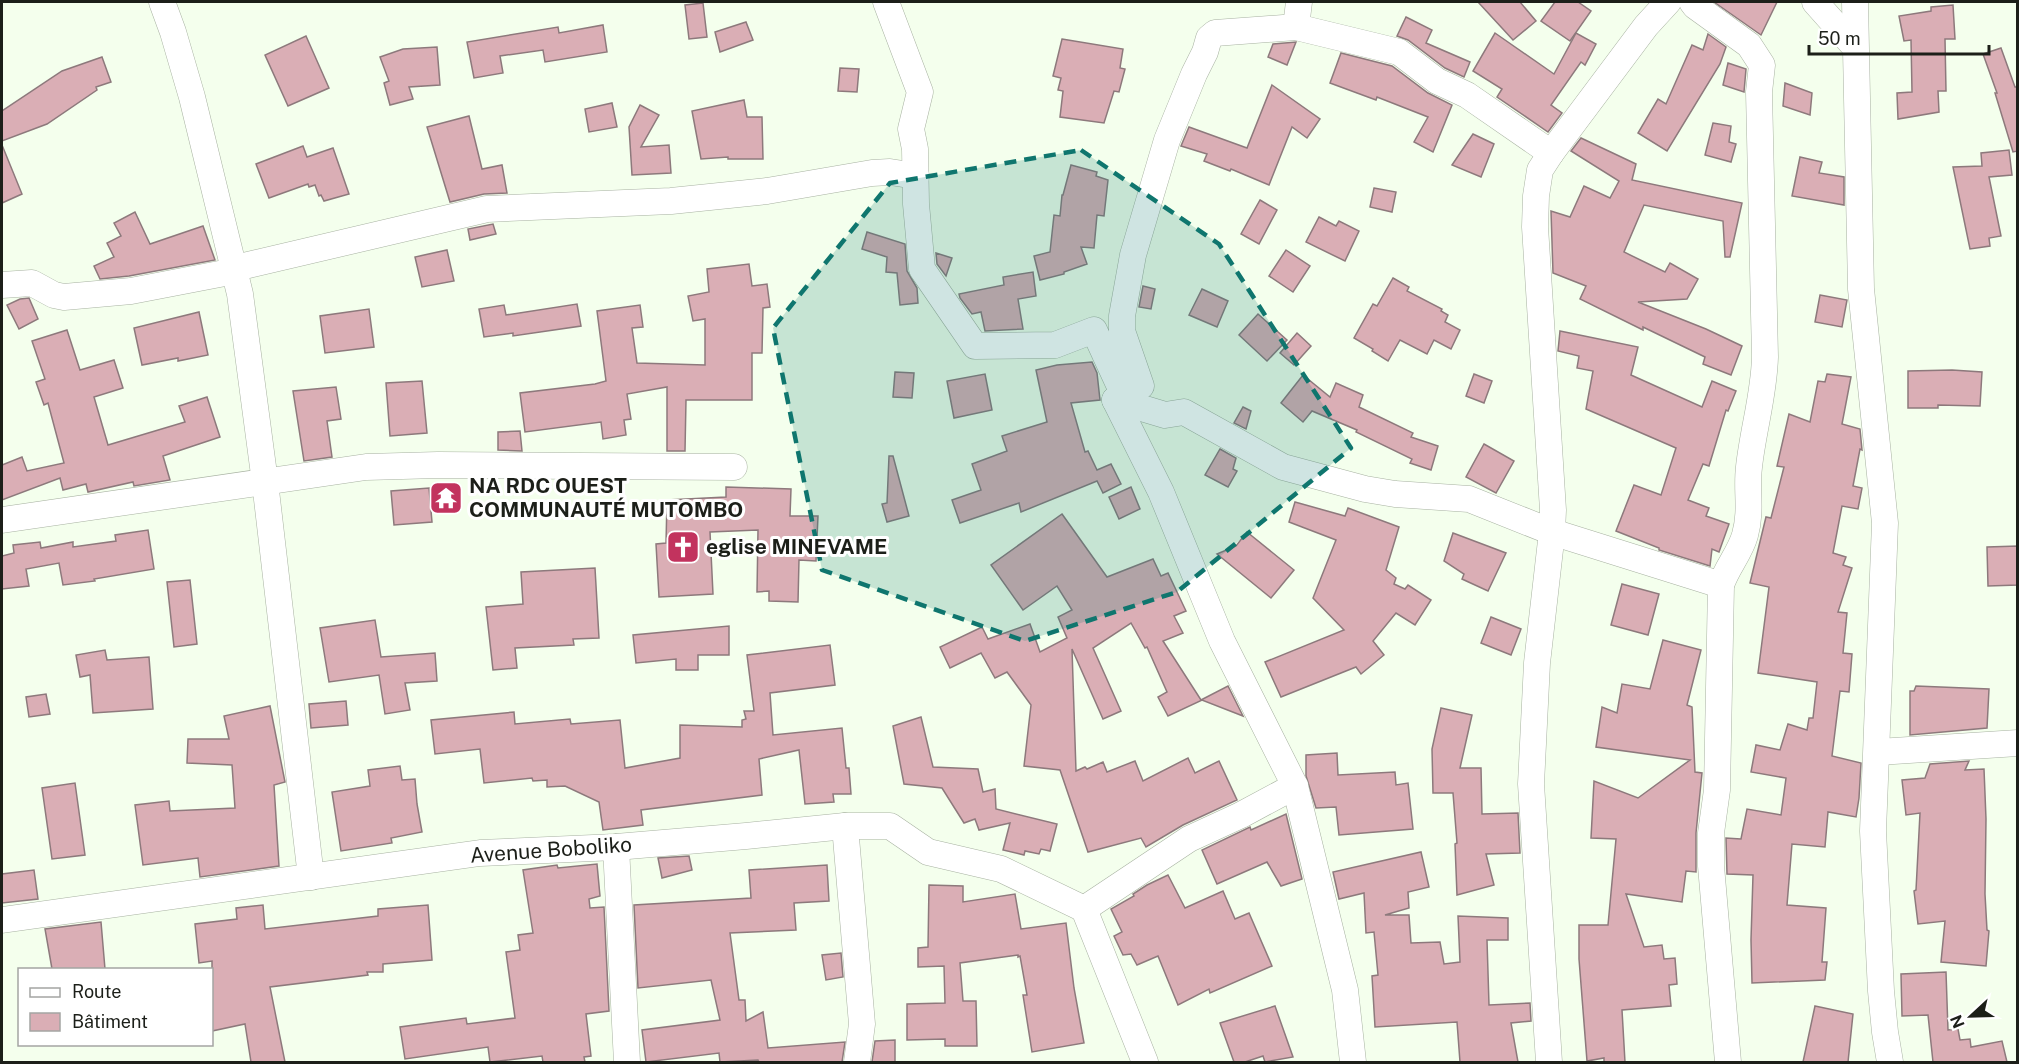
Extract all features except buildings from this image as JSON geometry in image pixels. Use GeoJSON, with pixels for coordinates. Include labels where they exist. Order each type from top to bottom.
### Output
{"type":"FeatureCollection","features":[{"type":"Feature","properties":{"kind":"street"},"geometry":{"type":"LineString","coordinates":[[162,2],[192,97],[240,294],[265,482],[311,877]]}},
{"type":"Feature","properties":{"kind":"street"},"geometry":{"type":"LineString","coordinates":[[886,2],[920,92],[911,129],[915,149],[916,204],[922,269],[975,346],[1055,345],[1094,330],[1122,391],[1141,386],[1122,331],[1122,316],[1133,255],[1167,140],[1209,38],[1215,33],[1296,27],[1399,52],[1437,81],[1467,95],[1551,153]]}},
{"type":"Feature","properties":{"kind":"street"},"geometry":{"type":"LineString","coordinates":[[1296,27],[1299,2]]}},
{"type":"Feature","properties":{"kind":"street"},"geometry":{"type":"LineString","coordinates":[[1548,1062],[1531,784],[1537,663],[1553,510],[1535,227],[1536,196],[1540,171],[1551,153],[1646,26],[1668,2]]}},
{"type":"Feature","properties":{"kind":"street"},"geometry":{"type":"LineString","coordinates":[[1692,2],[1749,45],[1762,65],[1759,92],[1764,387],[1749,463],[1749,519],[1744,538],[1726,569],[1721,585],[1717,790],[1711,833],[1711,866],[1728,1062]]}},
{"type":"Feature","properties":{"kind":"street"},"geometry":{"type":"LineString","coordinates":[[1815,2],[1855,47]]}},
{"type":"Feature","properties":{"kind":"street"},"geometry":{"type":"LineString","coordinates":[[1855,2],[1861,290],[1885,523],[1878,752],[1873,831],[1884,1032],[1890,1062]]}},
{"type":"Feature","properties":{"kind":"street"},"geometry":{"type":"LineString","coordinates":[[2,285],[32,283],[54,295],[64,297],[131,291],[235,271],[244,266],[487,210],[671,201],[749,193],[872,173],[890,172],[916,176]]}},
{"type":"Feature","properties":{"kind":"street"},"geometry":{"type":"LineString","coordinates":[[1353,1062],[1345,990],[1295,786],[1222,640],[1161,492],[1115,400],[1166,415],[1184,412],[1283,467],[1365,489],[1395,494],[1469,499],[1552,532],[1721,585]]}},
{"type":"Feature","properties":{"kind":"street"},"geometry":{"type":"LineString","coordinates":[[2,520],[366,467],[734,467]]}},
{"type":"Feature","properties":{"kind":"street"},"geometry":{"type":"LineString","coordinates":[[1878,752],[2018,743]]}},
{"type":"Feature","properties":{"kind":"street"},"geometry":{"type":"LineString","coordinates":[[1145,1062],[1084,909],[1189,839],[1295,786]]}},
{"type":"Feature","properties":{"kind":"street"},"geometry":{"type":"LineString","coordinates":[[845,826],[862,1024],[857,1062]]}},
{"type":"Feature","properties":{"kind":"street","name":"Avenue Boboliko"},"geometry":{"type":"LineString","coordinates":[[2,920],[480,853],[616,847],[845,826],[890,826],[928,852],[1000,869],[1084,909]]}},
{"type":"Feature","properties":{"kind":"street"},"geometry":{"type":"LineString","coordinates":[[616,847],[627,1062]]}},
{"type":"Feature","properties":{"kind":"highlighted area"},"geometry":{"type":"Polygon","coordinates":[[[1081,150],[1219,244],[1351,448],[1177,592],[1025,641],[822,570],[773,328],[890,183],[1081,150]]]}},
{"type":"Feature","properties":{"kind":"place","name":"NA RDC OUEST COMMUNAUTÉ MUTOMBO"},"geometry":{"type":"Point","coordinates":[446,498]}},
{"type":"Feature","properties":{"kind":"place","name":"eglise MINEVAME"},"geometry":{"type":"Point","coordinates":[683,547]}}]}
